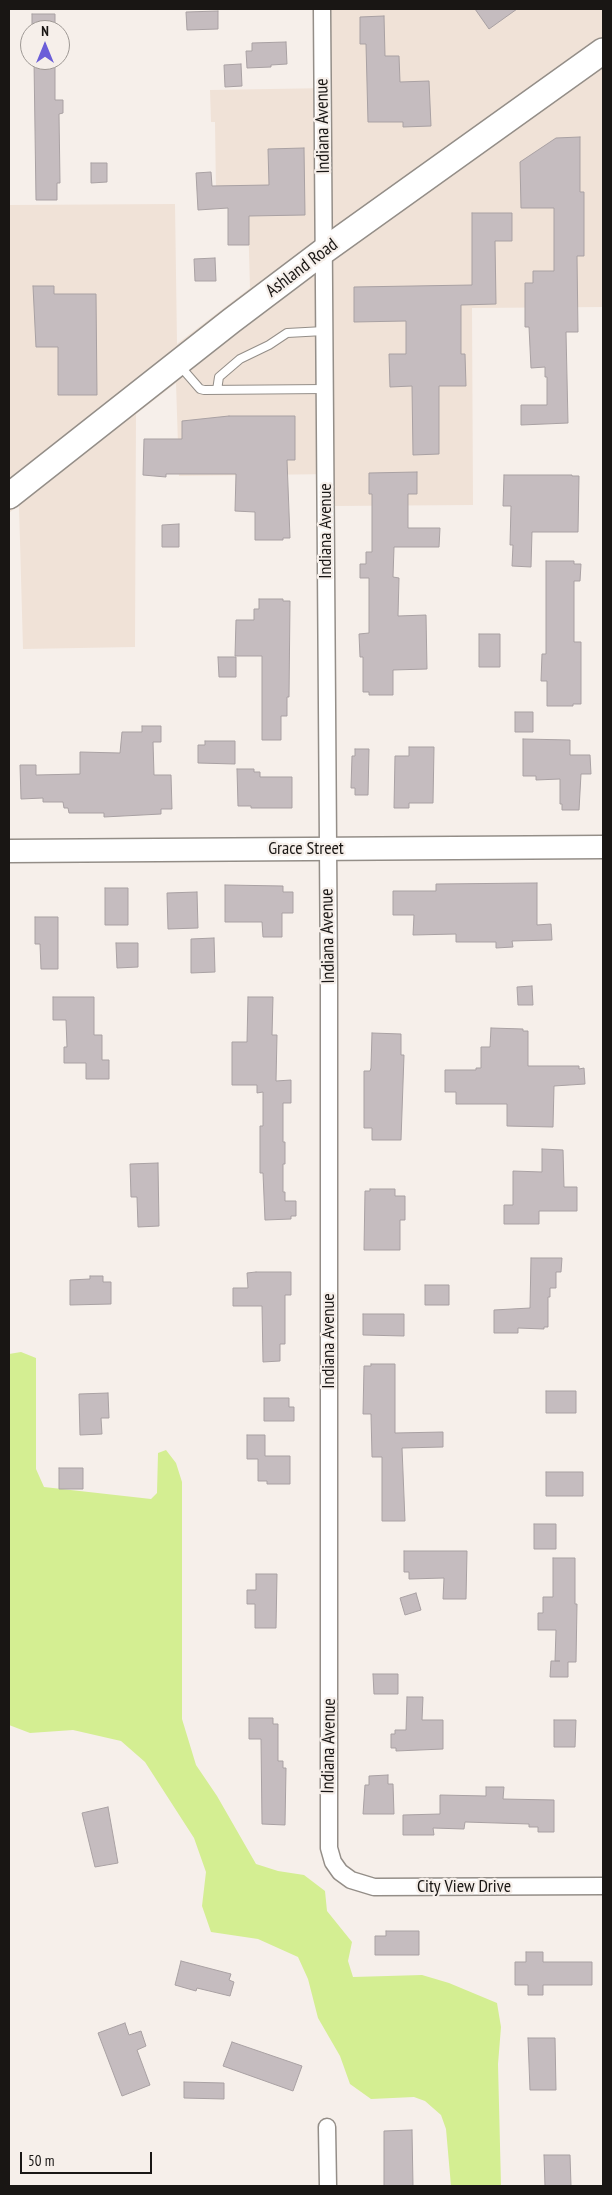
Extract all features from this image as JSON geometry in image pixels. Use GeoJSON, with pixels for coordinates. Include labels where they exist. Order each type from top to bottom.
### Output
{"type":"FeatureCollection","features":[{"type":"Feature","properties":{"kind":"main road","name":"Ashland Road"},"geometry":{"type":"LineString","coordinates":[[9,496],[177,363],[325,250],[603,51]]}},
{"type":"Feature","properties":{"kind":"street","name":"Indiana Avenue"},"geometry":{"type":"LineString","coordinates":[[322,9],[329,985],[330,1720],[328,1831],[329,1848],[333,1862]]}},
{"type":"Feature","properties":{"kind":"street","name":"Grace Street"},"geometry":{"type":"LineString","coordinates":[[9,851],[603,847]]}},
{"type":"Feature","properties":{"kind":"street","name":"City View Drive"},"geometry":{"type":"LineString","coordinates":[[333,1862],[340,1872],[351,1880],[362,1885],[386,1888],[603,1886]]}},
{"type":"Feature","properties":{"kind":"street"},"geometry":{"type":"LineString","coordinates":[[326,2127],[328,2186]]}},
{"type":"Feature","properties":{"kind":"lane"},"geometry":{"type":"LineString","coordinates":[[217,390],[219,376],[240,359],[269,345],[287,333],[325,331]]}},
{"type":"Feature","properties":{"kind":"lane"},"geometry":{"type":"LineString","coordinates":[[177,363],[200,389],[326,389]]}},
{"type":"Feature","properties":{"kind":"shaded area"},"geometry":{"type":"Polygon","coordinates":[[[329,9],[603,9],[603,307],[472,308],[473,505],[334,506],[334,474],[179,476],[176,383],[136,414],[135,647],[23,649],[19,505],[9,513],[9,205],[175,204],[177,344],[250,288],[248,216],[216,192],[215,122],[211,122],[210,90],[330,88],[329,9]]]}},
{"type":"Feature","properties":{"kind":"green space"},"geometry":{"type":"Polygon","coordinates":[[[21,1352],[36,1358],[36,1469],[44,1487],[151,1499],[157,1493],[158,1453],[166,1450],[176,1463],[182,1482],[182,1719],[196,1765],[217,1796],[256,1864],[278,1871],[304,1875],[325,1891],[327,1911],[352,1942],[348,1961],[353,1977],[422,1975],[449,1983],[497,2003],[501,2027],[498,2064],[501,2186],[451,2186],[446,2129],[441,2115],[425,2101],[414,2097],[371,2099],[350,2084],[340,2056],[318,2018],[308,1979],[298,1957],[258,1939],[211,1932],[202,1906],[206,1872],[194,1838],[145,1762],[121,1741],[73,1730],[30,1733],[9,1725],[9,1354],[21,1352]]]}},
{"type":"Feature","properties":{"kind":"building"},"geometry":{"type":"Polygon","coordinates":[[[475,9],[517,9],[489,29],[475,9]]]}},
{"type":"Feature","properties":{"kind":"building"},"geometry":{"type":"Polygon","coordinates":[[[218,11],[218,29],[187,30],[186,12],[218,11]]]}},
{"type":"Feature","properties":{"kind":"building"},"geometry":{"type":"Polygon","coordinates":[[[32,14],[55,14],[55,20],[32,20],[32,14]]]}},
{"type":"Feature","properties":{"kind":"building"},"geometry":{"type":"Polygon","coordinates":[[[384,16],[385,56],[399,56],[400,82],[429,81],[431,126],[403,127],[403,122],[368,122],[366,44],[360,44],[360,17],[384,16]]]}},
{"type":"Feature","properties":{"kind":"building"},"geometry":{"type":"Polygon","coordinates":[[[286,42],[287,64],[247,68],[246,51],[252,51],[252,43],[286,42]]]}},
{"type":"Feature","properties":{"kind":"building"},"geometry":{"type":"Polygon","coordinates":[[[241,64],[242,86],[225,87],[224,65],[241,64]]]}},
{"type":"Feature","properties":{"kind":"building"},"geometry":{"type":"Polygon","coordinates":[[[34,70],[55,70],[55,100],[63,100],[63,113],[59,114],[60,183],[57,183],[57,200],[36,200],[34,70]]]}},
{"type":"Feature","properties":{"kind":"building"},"geometry":{"type":"Polygon","coordinates":[[[580,137],[580,192],[584,192],[584,256],[577,256],[578,332],[566,332],[568,423],[521,425],[521,405],[547,405],[545,367],[531,368],[529,327],[525,327],[525,283],[533,283],[533,271],[554,271],[554,208],[521,208],[520,162],[556,138],[580,137]]]}},
{"type":"Feature","properties":{"kind":"building"},"geometry":{"type":"Polygon","coordinates":[[[304,148],[305,215],[249,216],[249,245],[228,245],[228,208],[198,210],[196,173],[211,172],[212,186],[269,185],[268,149],[304,148]]]}},
{"type":"Feature","properties":{"kind":"building"},"geometry":{"type":"Polygon","coordinates":[[[91,163],[107,163],[107,182],[91,183],[91,163]]]}},
{"type":"Feature","properties":{"kind":"building"},"geometry":{"type":"Polygon","coordinates":[[[472,213],[512,213],[512,241],[495,241],[496,304],[461,305],[461,354],[465,354],[466,386],[439,386],[439,454],[413,455],[412,386],[390,387],[389,354],[406,354],[406,321],[354,322],[354,287],[472,285],[472,213]]]}},
{"type":"Feature","properties":{"kind":"building"},"geometry":{"type":"Polygon","coordinates":[[[215,258],[216,281],[195,281],[194,259],[215,258]]]}},
{"type":"Feature","properties":{"kind":"building"},"geometry":{"type":"Polygon","coordinates":[[[33,286],[54,286],[54,294],[96,294],[97,395],[58,395],[58,347],[36,347],[33,286]]]}},
{"type":"Feature","properties":{"kind":"building"},"geometry":{"type":"Polygon","coordinates":[[[229,416],[295,416],[295,460],[287,460],[290,538],[283,538],[283,540],[255,540],[255,512],[235,511],[236,474],[166,474],[166,477],[143,475],[144,439],[182,439],[182,421],[229,416]]]}},
{"type":"Feature","properties":{"kind":"building"},"geometry":{"type":"Polygon","coordinates":[[[417,472],[417,494],[408,494],[408,528],[440,528],[439,547],[394,547],[393,577],[399,578],[398,616],[426,615],[427,669],[393,670],[393,695],[369,695],[369,692],[363,692],[363,657],[360,657],[359,634],[369,633],[369,578],[360,578],[360,564],[366,564],[366,552],[372,552],[372,494],[369,494],[369,473],[417,472]]]}},
{"type":"Feature","properties":{"kind":"building"},"geometry":{"type":"Polygon","coordinates":[[[504,475],[579,476],[578,532],[532,532],[531,567],[512,566],[513,545],[510,545],[511,506],[503,506],[504,475]]]}},
{"type":"Feature","properties":{"kind":"building"},"geometry":{"type":"Polygon","coordinates":[[[179,524],[179,547],[162,547],[162,525],[179,524]]]}},
{"type":"Feature","properties":{"kind":"building"},"geometry":{"type":"Polygon","coordinates":[[[546,561],[574,561],[574,564],[581,564],[580,581],[574,581],[574,642],[581,642],[581,704],[573,704],[573,706],[547,706],[547,681],[541,681],[542,654],[546,654],[546,561]]]}},
{"type":"Feature","properties":{"kind":"building"},"geometry":{"type":"Polygon","coordinates":[[[259,599],[283,599],[283,601],[290,601],[289,697],[287,697],[287,716],[281,716],[281,740],[262,740],[262,656],[235,656],[236,620],[254,620],[254,609],[259,609],[259,599]]]}},
{"type":"Feature","properties":{"kind":"building"},"geometry":{"type":"Polygon","coordinates":[[[479,634],[500,634],[500,667],[479,667],[479,634]]]}},
{"type":"Feature","properties":{"kind":"building"},"geometry":{"type":"Polygon","coordinates":[[[218,657],[236,657],[236,677],[219,677],[218,657]]]}},
{"type":"Feature","properties":{"kind":"building"},"geometry":{"type":"Polygon","coordinates":[[[515,712],[533,712],[533,732],[515,732],[515,712]]]}},
{"type":"Feature","properties":{"kind":"building"},"geometry":{"type":"Polygon","coordinates":[[[142,726],[161,726],[161,742],[153,742],[154,775],[171,775],[172,809],[161,809],[161,814],[104,817],[104,813],[69,813],[68,808],[64,808],[63,802],[43,802],[43,798],[21,799],[20,765],[36,765],[36,775],[80,774],[80,752],[120,753],[122,732],[142,732],[142,726]]]}},
{"type":"Feature","properties":{"kind":"building"},"geometry":{"type":"Polygon","coordinates":[[[523,739],[570,740],[570,755],[590,755],[591,774],[581,774],[579,810],[562,810],[562,804],[560,804],[560,779],[536,780],[536,776],[523,776],[523,739]]]}},
{"type":"Feature","properties":{"kind":"building"},"geometry":{"type":"Polygon","coordinates":[[[205,741],[235,741],[235,764],[198,763],[198,745],[205,745],[205,741]]]}},
{"type":"Feature","properties":{"kind":"building"},"geometry":{"type":"Polygon","coordinates":[[[409,747],[434,747],[433,803],[409,803],[409,808],[394,808],[395,756],[409,756],[409,747]]]}},
{"type":"Feature","properties":{"kind":"building"},"geometry":{"type":"Polygon","coordinates":[[[355,749],[369,749],[368,795],[355,795],[355,788],[351,788],[352,756],[355,756],[355,749]]]}},
{"type":"Feature","properties":{"kind":"building"},"geometry":{"type":"Polygon","coordinates":[[[237,769],[254,769],[254,772],[260,772],[260,777],[292,777],[292,808],[251,808],[251,806],[238,806],[237,769]]]}},
{"type":"Feature","properties":{"kind":"building"},"geometry":{"type":"Polygon","coordinates":[[[537,883],[537,925],[551,924],[552,940],[512,941],[513,947],[496,948],[496,942],[456,942],[456,934],[413,935],[414,915],[393,915],[393,891],[436,891],[436,884],[537,883]]]}},
{"type":"Feature","properties":{"kind":"building"},"geometry":{"type":"Polygon","coordinates":[[[225,885],[283,886],[283,892],[293,892],[293,913],[282,913],[282,937],[263,937],[262,922],[225,922],[225,885]]]}},
{"type":"Feature","properties":{"kind":"building"},"geometry":{"type":"Polygon","coordinates":[[[105,888],[128,888],[128,925],[105,925],[105,888]]]}},
{"type":"Feature","properties":{"kind":"building"},"geometry":{"type":"Polygon","coordinates":[[[197,892],[198,928],[168,929],[167,893],[197,892]]]}},
{"type":"Feature","properties":{"kind":"building"},"geometry":{"type":"Polygon","coordinates":[[[35,917],[58,917],[58,969],[41,969],[40,944],[35,944],[35,917]]]}},
{"type":"Feature","properties":{"kind":"building"},"geometry":{"type":"Polygon","coordinates":[[[214,938],[215,972],[191,973],[191,939],[214,938]]]}},
{"type":"Feature","properties":{"kind":"building"},"geometry":{"type":"Polygon","coordinates":[[[116,943],[138,943],[138,967],[117,968],[116,943]]]}},
{"type":"Feature","properties":{"kind":"building"},"geometry":{"type":"Polygon","coordinates":[[[532,986],[533,1005],[518,1005],[517,987],[532,986]]]}},
{"type":"Feature","properties":{"kind":"building"},"geometry":{"type":"Polygon","coordinates":[[[53,997],[94,997],[94,1035],[102,1035],[102,1060],[109,1060],[109,1079],[86,1079],[86,1063],[64,1063],[64,1047],[67,1047],[66,1020],[53,1020],[53,997]]]}},
{"type":"Feature","properties":{"kind":"building"},"geometry":{"type":"Polygon","coordinates":[[[248,997],[273,997],[272,1035],[277,1035],[276,1081],[291,1080],[291,1103],[283,1103],[285,1164],[283,1164],[283,1192],[285,1192],[285,1201],[296,1201],[296,1216],[291,1216],[291,1219],[265,1220],[263,1173],[260,1173],[260,1126],[263,1126],[263,1092],[257,1093],[257,1085],[232,1085],[232,1042],[247,1042],[248,997]]]}},
{"type":"Feature","properties":{"kind":"building"},"geometry":{"type":"Polygon","coordinates":[[[491,1028],[523,1029],[523,1031],[528,1031],[528,1066],[579,1066],[579,1069],[584,1068],[585,1084],[554,1086],[553,1127],[507,1126],[507,1104],[456,1104],[456,1092],[445,1092],[445,1070],[476,1070],[476,1068],[481,1068],[481,1047],[490,1047],[491,1028]]]}},
{"type":"Feature","properties":{"kind":"building"},"geometry":{"type":"Polygon","coordinates":[[[372,1033],[401,1034],[401,1055],[404,1055],[401,1140],[372,1140],[372,1128],[364,1128],[364,1071],[370,1071],[371,1068],[372,1033]]]}},
{"type":"Feature","properties":{"kind":"building"},"geometry":{"type":"Polygon","coordinates":[[[542,1149],[563,1150],[564,1187],[577,1187],[577,1211],[539,1211],[539,1224],[504,1224],[504,1205],[513,1205],[513,1171],[542,1172],[542,1149]]]}},
{"type":"Feature","properties":{"kind":"building"},"geometry":{"type":"Polygon","coordinates":[[[158,1163],[159,1226],[138,1227],[137,1197],[131,1197],[130,1164],[158,1163]]]}},
{"type":"Feature","properties":{"kind":"building"},"geometry":{"type":"Polygon","coordinates":[[[370,1189],[395,1189],[395,1196],[405,1196],[405,1220],[400,1220],[400,1250],[364,1250],[365,1191],[370,1191],[370,1189]]]}},
{"type":"Feature","properties":{"kind":"building"},"geometry":{"type":"Polygon","coordinates":[[[531,1258],[562,1258],[561,1272],[556,1272],[556,1288],[550,1288],[550,1297],[548,1297],[548,1327],[544,1327],[544,1329],[518,1328],[518,1333],[494,1333],[494,1310],[530,1308],[531,1258]]]}},
{"type":"Feature","properties":{"kind":"building"},"geometry":{"type":"Polygon","coordinates":[[[291,1272],[291,1295],[285,1295],[285,1344],[280,1344],[280,1361],[263,1362],[262,1306],[233,1306],[233,1288],[248,1288],[247,1273],[291,1272]]]}},
{"type":"Feature","properties":{"kind":"building"},"geometry":{"type":"Polygon","coordinates":[[[90,1276],[103,1276],[103,1282],[111,1282],[111,1304],[70,1305],[70,1280],[90,1279],[90,1276]]]}},
{"type":"Feature","properties":{"kind":"building"},"geometry":{"type":"Polygon","coordinates":[[[425,1285],[449,1285],[449,1305],[425,1305],[425,1285]]]}},
{"type":"Feature","properties":{"kind":"building"},"geometry":{"type":"Polygon","coordinates":[[[363,1314],[404,1314],[404,1336],[363,1335],[363,1314]]]}},
{"type":"Feature","properties":{"kind":"building"},"geometry":{"type":"Polygon","coordinates":[[[371,1364],[395,1364],[395,1433],[443,1432],[443,1447],[402,1448],[405,1521],[382,1521],[382,1457],[372,1457],[371,1414],[363,1414],[364,1366],[371,1366],[371,1364]]]}},
{"type":"Feature","properties":{"kind":"building"},"geometry":{"type":"Polygon","coordinates":[[[546,1391],[576,1391],[576,1413],[546,1413],[546,1391]]]}},
{"type":"Feature","properties":{"kind":"building"},"geometry":{"type":"Polygon","coordinates":[[[108,1393],[109,1418],[101,1418],[102,1434],[80,1435],[79,1394],[108,1393]]]}},
{"type":"Feature","properties":{"kind":"building"},"geometry":{"type":"Polygon","coordinates":[[[264,1398],[289,1398],[289,1407],[294,1407],[294,1421],[264,1421],[264,1398]]]}},
{"type":"Feature","properties":{"kind":"building"},"geometry":{"type":"Polygon","coordinates":[[[247,1435],[265,1435],[265,1456],[290,1456],[290,1484],[267,1484],[267,1481],[258,1481],[258,1459],[247,1459],[247,1435]]]}},
{"type":"Feature","properties":{"kind":"building"},"geometry":{"type":"Polygon","coordinates":[[[59,1468],[83,1468],[83,1489],[59,1489],[59,1468]]]}},
{"type":"Feature","properties":{"kind":"building"},"geometry":{"type":"Polygon","coordinates":[[[546,1472],[583,1472],[583,1496],[546,1496],[546,1472]]]}},
{"type":"Feature","properties":{"kind":"building"},"geometry":{"type":"Polygon","coordinates":[[[534,1524],[556,1524],[556,1549],[534,1549],[534,1524]]]}},
{"type":"Feature","properties":{"kind":"building"},"geometry":{"type":"Polygon","coordinates":[[[404,1551],[467,1551],[466,1599],[443,1599],[444,1578],[409,1579],[409,1572],[404,1572],[404,1551]]]}},
{"type":"Feature","properties":{"kind":"building"},"geometry":{"type":"Polygon","coordinates":[[[553,1558],[575,1558],[575,1604],[577,1604],[576,1662],[568,1662],[568,1677],[550,1677],[551,1661],[555,1661],[556,1630],[538,1630],[538,1613],[543,1613],[543,1597],[553,1597],[553,1558]]]}},
{"type":"Feature","properties":{"kind":"building"},"geometry":{"type":"Polygon","coordinates":[[[256,1574],[277,1574],[276,1628],[255,1628],[255,1604],[247,1604],[247,1590],[256,1590],[256,1574]]]}},
{"type":"Feature","properties":{"kind":"building"},"geometry":{"type":"Polygon","coordinates":[[[416,1593],[421,1610],[405,1615],[400,1598],[416,1593]]]}},
{"type":"Feature","properties":{"kind":"building"},"geometry":{"type":"Polygon","coordinates":[[[373,1674],[398,1674],[398,1694],[374,1694],[373,1674]]]}},
{"type":"Feature","properties":{"kind":"building"},"geometry":{"type":"Polygon","coordinates":[[[407,1697],[423,1697],[422,1720],[443,1720],[443,1749],[396,1751],[396,1748],[391,1748],[391,1734],[395,1734],[395,1730],[406,1730],[407,1697]]]}},
{"type":"Feature","properties":{"kind":"building"},"geometry":{"type":"Polygon","coordinates":[[[249,1718],[273,1718],[273,1724],[278,1724],[278,1761],[283,1761],[283,1768],[286,1768],[285,1825],[262,1824],[261,1739],[249,1739],[249,1718]]]}},
{"type":"Feature","properties":{"kind":"building"},"geometry":{"type":"Polygon","coordinates":[[[554,1720],[576,1720],[575,1747],[554,1747],[554,1720]]]}},
{"type":"Feature","properties":{"kind":"building"},"geometry":{"type":"Polygon","coordinates":[[[388,1775],[388,1784],[393,1784],[394,1814],[363,1814],[365,1785],[369,1785],[369,1776],[388,1775]]]}},
{"type":"Feature","properties":{"kind":"building"},"geometry":{"type":"Polygon","coordinates":[[[486,1787],[504,1787],[503,1799],[554,1800],[554,1832],[538,1832],[538,1827],[529,1827],[529,1824],[465,1822],[464,1829],[433,1828],[434,1835],[403,1835],[403,1815],[440,1814],[440,1795],[486,1796],[486,1787]]]}},
{"type":"Feature","properties":{"kind":"building"},"geometry":{"type":"Polygon","coordinates":[[[108,1807],[118,1863],[95,1867],[82,1813],[108,1807]]]}},
{"type":"Feature","properties":{"kind":"building"},"geometry":{"type":"Polygon","coordinates":[[[386,1931],[419,1931],[419,1955],[375,1955],[375,1936],[386,1936],[386,1931]]]}},
{"type":"Feature","properties":{"kind":"building"},"geometry":{"type":"Polygon","coordinates":[[[526,1952],[543,1952],[543,1962],[592,1962],[592,1985],[543,1985],[543,1995],[528,1995],[528,1985],[515,1985],[515,1962],[526,1962],[526,1952]]]}},
{"type":"Feature","properties":{"kind":"building"},"geometry":{"type":"Polygon","coordinates":[[[181,1961],[231,1974],[229,1980],[234,1982],[230,1996],[197,1988],[196,1991],[175,1985],[181,1961]]]}},
{"type":"Feature","properties":{"kind":"building"},"geometry":{"type":"Polygon","coordinates":[[[125,2023],[129,2035],[141,2031],[146,2046],[137,2050],[150,2085],[122,2096],[98,2033],[125,2023]]]}},
{"type":"Feature","properties":{"kind":"building"},"geometry":{"type":"Polygon","coordinates":[[[528,2038],[555,2038],[556,2090],[530,2090],[528,2038]]]}},
{"type":"Feature","properties":{"kind":"building"},"geometry":{"type":"Polygon","coordinates":[[[232,2042],[302,2066],[293,2091],[223,2066],[232,2042]]]}},
{"type":"Feature","properties":{"kind":"building"},"geometry":{"type":"Polygon","coordinates":[[[184,2082],[224,2083],[224,2099],[184,2098],[184,2082]]]}},
{"type":"Feature","properties":{"kind":"building"},"geometry":{"type":"Polygon","coordinates":[[[412,2130],[413,2186],[384,2186],[384,2131],[412,2130]]]}},
{"type":"Feature","properties":{"kind":"building"},"geometry":{"type":"Polygon","coordinates":[[[544,2155],[570,2155],[571,2186],[545,2186],[544,2155]]]}}]}
